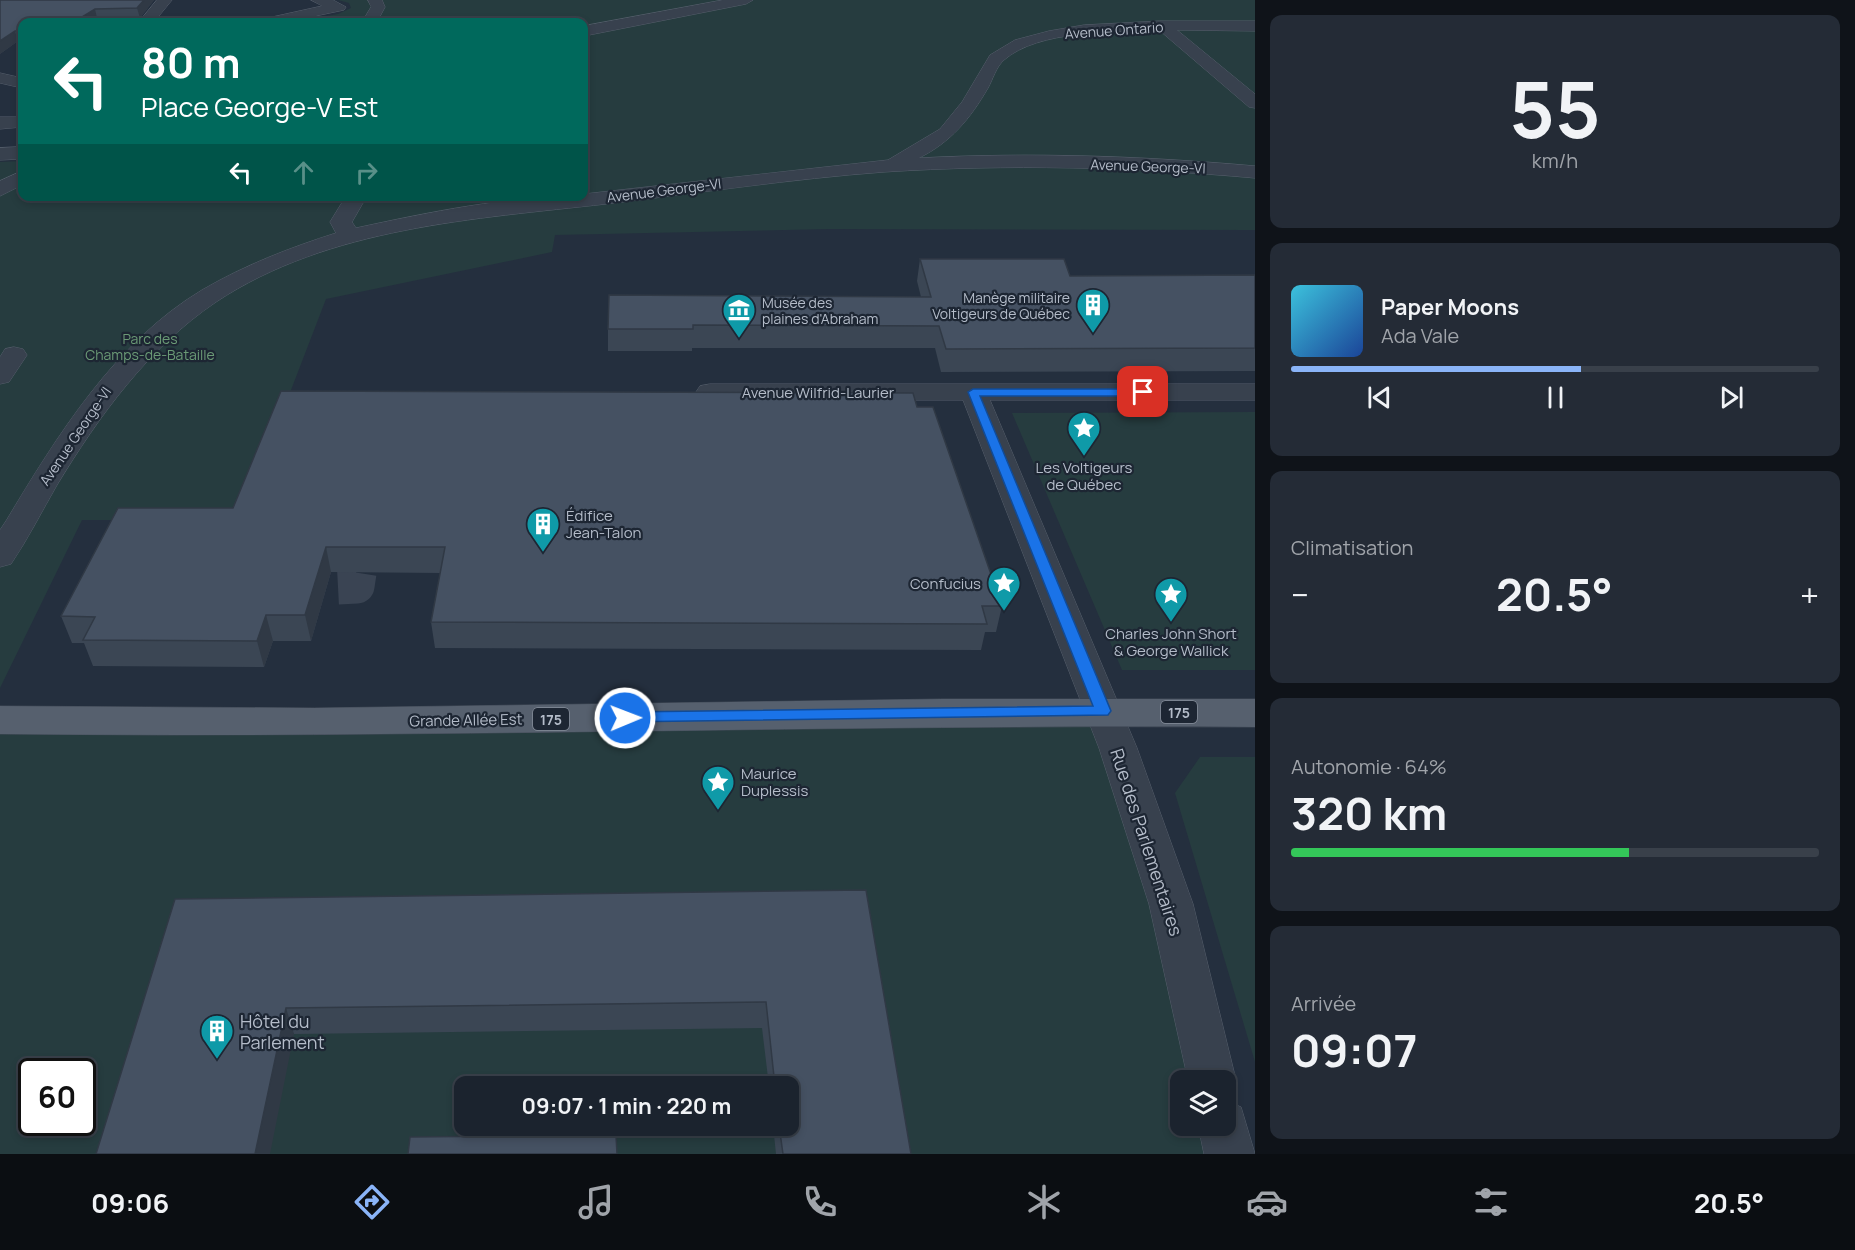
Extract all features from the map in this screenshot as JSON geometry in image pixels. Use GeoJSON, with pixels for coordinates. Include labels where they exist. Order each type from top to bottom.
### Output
{"type":"FeatureCollection","features":[{"type":"Feature","properties":{"kind":"main road","name":"Grande Allée Est"},"geometry":{"type":"LineString","coordinates":[[0,720],[221,724],[1103,711],[1255,713]]}},
{"type":"Feature","properties":{"kind":"street"},"geometry":{"type":"LineString","coordinates":[[149,18],[165,0]]}},
{"type":"Feature","properties":{"kind":"street"},"geometry":{"type":"LineString","coordinates":[[287,18],[339,7],[318,0]]}},
{"type":"Feature","properties":{"kind":"street"},"geometry":{"type":"LineString","coordinates":[[372,18],[378,7],[375,0]]}},
{"type":"Feature","properties":{"kind":"street"},"geometry":{"type":"LineString","coordinates":[[588,30],[746,0]]}},
{"type":"Feature","properties":{"kind":"street"},"geometry":{"type":"LineString","coordinates":[[1164,26],[1255,103]]}},
{"type":"Feature","properties":{"kind":"street","name":"Avenue Ontario"},"geometry":{"type":"LineString","coordinates":[[884,166],[930,146],[957,125],[998,56],[1032,39],[1067,31],[1164,26],[1255,26]]}},
{"type":"Feature","properties":{"kind":"street"},"geometry":{"type":"LineString","coordinates":[[0,78],[18,81]]}},
{"type":"Feature","properties":{"kind":"street"},"geometry":{"type":"LineString","coordinates":[[0,123],[18,122]]}},
{"type":"Feature","properties":{"kind":"street"},"geometry":{"type":"LineString","coordinates":[[0,154],[18,153]]}},
{"type":"Feature","properties":{"kind":"street","name":"Avenue George-VI"},"geometry":{"type":"LineString","coordinates":[[588,200],[884,166],[1006,161],[1203,167],[1255,172]]}},
{"type":"Feature","properties":{"kind":"street"},"geometry":{"type":"LineString","coordinates":[[0,190],[18,179]]}},
{"type":"Feature","properties":{"kind":"street"},"geometry":{"type":"LineString","coordinates":[[350,238],[341,222],[354,201]]}},
{"type":"Feature","properties":{"kind":"street","name":"Avenue George-VI"},"geometry":{"type":"LineString","coordinates":[[0,557],[12,516],[43,482],[107,387],[154,340],[212,295],[251,273],[297,254],[350,238],[420,223],[579,201]]}},
{"type":"Feature","properties":{"kind":"street","name":"Avenue Wilfrid-Laurier"},"geometry":{"type":"LineString","coordinates":[[685,392],[1255,392]]}},
{"type":"Feature","properties":{"kind":"street","name":"Rue des Parlementaires"},"geometry":{"type":"LineString","coordinates":[[973,392],[1118,748],[1170,904],[1210,1070]]}},
{"type":"Feature","properties":{"kind":"street"},"geometry":{"type":"LineString","coordinates":[[1226,1136],[1230,1154]]}},
{"type":"Feature","properties":{"kind":"green space","name":"Parc des Champs-de-Bataille"},"geometry":{"type":"Polygon","coordinates":[[[338,0],[1255,0],[1255,230],[829,229],[555,235],[552,252],[326,299],[241,520],[82,520],[0,688],[0,162],[18,161],[18,201],[588,201],[588,18],[315,18],[338,14],[351,8],[349,3],[338,0]]]}},
{"type":"Feature","properties":{"kind":"green space"},"geometry":{"type":"Polygon","coordinates":[[[1255,412],[1255,670],[1122,670],[1012,413],[1255,412]]]}},
{"type":"Feature","properties":{"kind":"green space"},"geometry":{"type":"Polygon","coordinates":[[[1103,711],[1206,1070],[1170,1070],[1170,1136],[1224,1136],[1229,1154],[0,1154],[0,720],[1103,711]]]}},
{"type":"Feature","properties":{"kind":"green space"},"geometry":{"type":"Polygon","coordinates":[[[1200,757],[1255,757],[1255,1062],[1175,793],[1200,757]]]}},
{"type":"Feature","properties":{"kind":"building"},"geometry":{"type":"Polygon","coordinates":[[[0,0],[144,0],[137,8],[95,9],[80,18],[18,18],[18,31],[0,41],[0,0]]]}},
{"type":"Feature","properties":{"kind":"building"},"geometry":{"type":"Polygon","coordinates":[[[920,259],[1064,259],[1070,276],[1255,275],[1255,348],[946,349],[939,326],[693,325],[693,329],[608,329],[609,295],[931,297],[920,259]]]}},
{"type":"Feature","properties":{"kind":"building","name":"Édifice Jean-Talon"},"geometry":{"type":"Polygon","coordinates":[[[281,391],[913,393],[917,407],[933,407],[1002,606],[982,606],[987,624],[431,622],[445,547],[326,547],[305,615],[266,615],[257,641],[83,640],[95,617],[61,616],[118,508],[233,508],[281,391]]]}},
{"type":"Feature","properties":{"kind":"building","name":"Hôtel du Parlement"},"geometry":{"type":"Polygon","coordinates":[[[866,890],[911,1154],[783,1154],[781,1136],[799,1136],[799,1076],[774,1076],[766,1002],[286,1008],[255,1154],[96,1154],[175,899],[866,890]]]}},
{"type":"Feature","properties":{"kind":"building"},"geometry":{"type":"Polygon","coordinates":[[[616,1136],[617,1154],[408,1154],[410,1137],[616,1136]]]}},
{"type":"Feature","properties":{"kind":"tunnel"},"geometry":{"type":"LineString","coordinates":[[338,587],[357,586],[359,573]]}},
{"type":"Feature","properties":{"kind":"place","name":"Manège militaire Voltigeurs de Québec"},"geometry":{"type":"Point","coordinates":[1093,334]}},
{"type":"Feature","properties":{"kind":"place","name":"Musée des plaines d'Abraham"},"geometry":{"type":"Point","coordinates":[739,339]}},
{"type":"Feature","properties":{"kind":"place","name":"Les Voltigeurs de Québec"},"geometry":{"type":"Point","coordinates":[1084,457]}},
{"type":"Feature","properties":{"kind":"place","name":"Édifice Jean-Talon"},"geometry":{"type":"Point","coordinates":[543,553]}},
{"type":"Feature","properties":{"kind":"place","name":"Confucius"},"geometry":{"type":"Point","coordinates":[1004,612]}},
{"type":"Feature","properties":{"kind":"place","name":"Charles John Short & George Wallick"},"geometry":{"type":"Point","coordinates":[1171,623]}},
{"type":"Feature","properties":{"kind":"place","name":"Maurice Duplessis"},"geometry":{"type":"Point","coordinates":[718,811]}},
{"type":"Feature","properties":{"kind":"place","name":"Hôtel du Parlement"},"geometry":{"type":"Point","coordinates":[217,1060]}},
{"type":"Feature","properties":{"kind":"route"},"geometry":{"type":"LineString","coordinates":[[625,718],[1103,711],[973,392],[1143,392]]}}]}
